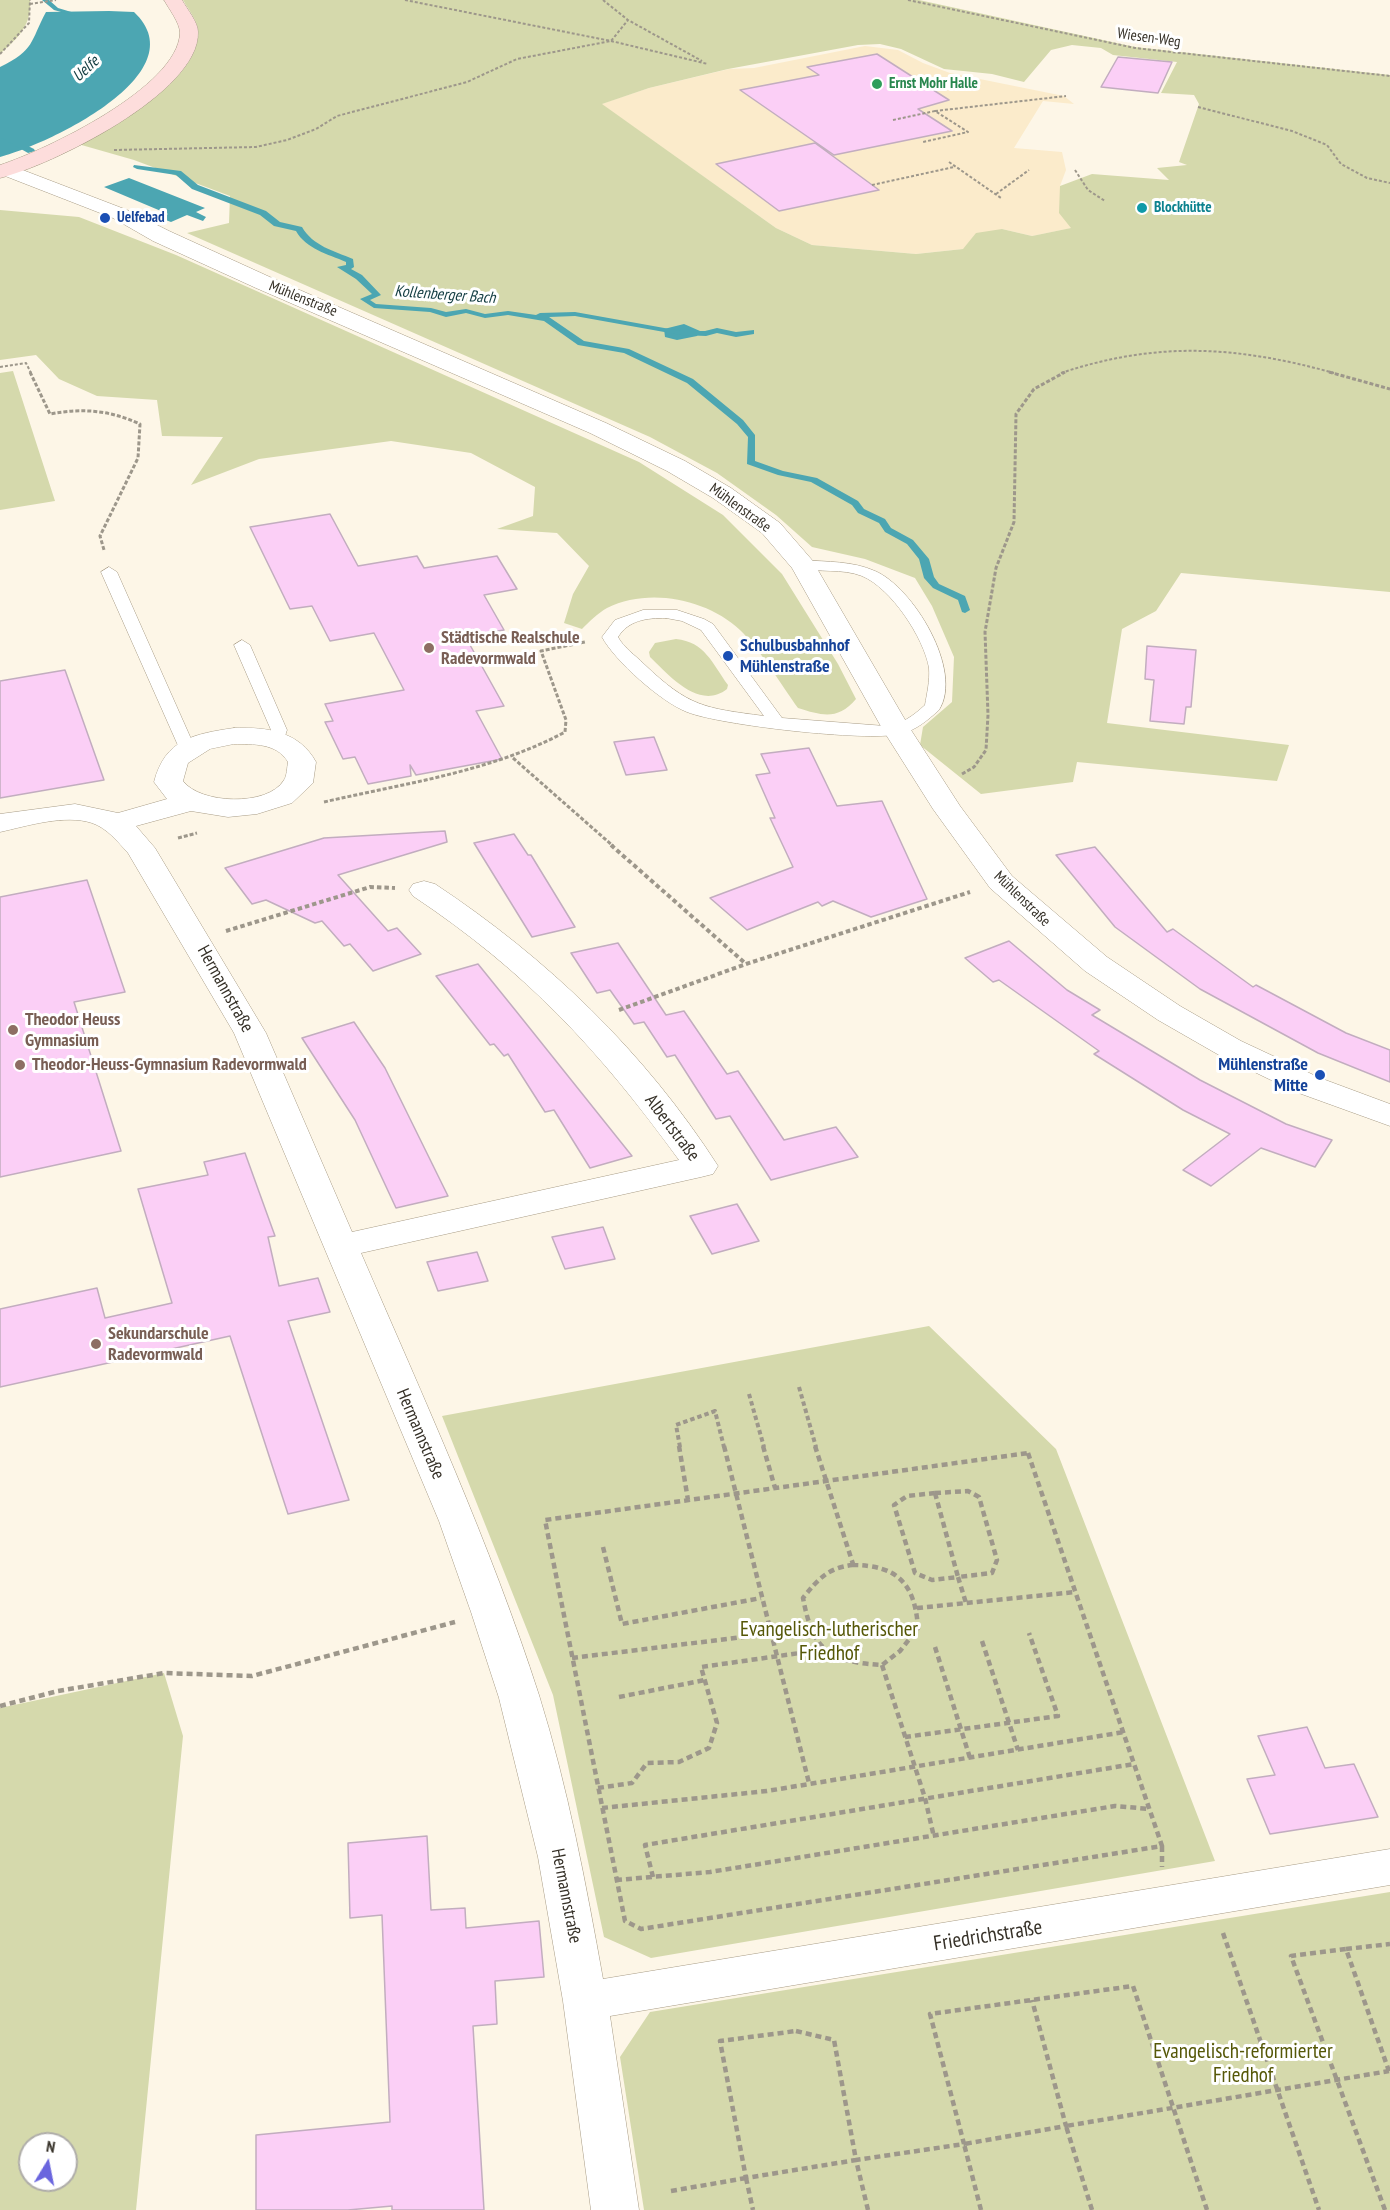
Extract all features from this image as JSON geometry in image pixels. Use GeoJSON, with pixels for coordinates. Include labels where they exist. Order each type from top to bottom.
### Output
{"type":"FeatureCollection","features":[{"type":"Feature","properties":{"kind":"main road"},"geometry":{"type":"LineString","coordinates":[[3,171],[52,152],[100,124],[142,98],[169,74],[188,46],[189,29],[173,0]]}},
{"type":"Feature","properties":{"kind":"street","name":"Mühlenstraße"},"geometry":{"type":"LineString","coordinates":[[3,171],[120,214],[160,236],[598,428],[666,461],[722,493],[771,528],[803,566],[897,730],[935,789],[1001,882],[1096,964],[1169,1013],[1230,1048],[1298,1080],[1390,1116]]}},
{"type":"Feature","properties":{"kind":"street"},"geometry":{"type":"LineString","coordinates":[[234,736],[276,741],[295,751],[302,762],[302,777],[290,791],[268,802],[240,808],[211,808],[190,802],[176,794],[168,778],[173,762],[188,750],[210,740],[234,736]]}},
{"type":"Feature","properties":{"kind":"street"},"geometry":{"type":"LineString","coordinates":[[0,823],[53,813],[76,813],[97,816],[127,835],[190,802]]}},
{"type":"Feature","properties":{"kind":"street","name":"Hermannstraße"},"geometry":{"type":"LineString","coordinates":[[127,835],[197,940],[250,1033],[458,1521],[491,1612],[519,1698],[559,1857],[585,2001],[615,2210]]}},
{"type":"Feature","properties":{"kind":"street","name":"Albertstraße"},"geometry":{"type":"LineString","coordinates":[[340,1246],[701,1166],[655,1103],[584,1022],[541,978],[472,922],[424,890]]}},
{"type":"Feature","properties":{"kind":"street","name":"Friedrichstraße"},"geometry":{"type":"LineString","coordinates":[[585,2001],[1390,1867]]}},
{"type":"Feature","properties":{"kind":"lane"},"geometry":{"type":"LineString","coordinates":[[776,721],[707,627],[693,618],[663,613],[638,616],[620,622],[610,637],[615,646],[673,699],[695,710],[776,721],[897,730],[921,718],[933,707],[936,665],[918,627],[891,590],[876,576],[845,568],[803,566]]}},
{"type":"Feature","properties":{"kind":"lane"},"geometry":{"type":"LineString","coordinates":[[109,572],[188,750]]}},
{"type":"Feature","properties":{"kind":"lane"},"geometry":{"type":"LineString","coordinates":[[242,645],[279,730],[276,741]]}},
{"type":"Feature","properties":{"kind":"path"},"geometry":{"type":"LineString","coordinates":[[0,54],[29,23],[30,2],[56,0]]}},
{"type":"Feature","properties":{"kind":"path"},"geometry":{"type":"LineString","coordinates":[[405,0],[611,41],[708,64],[628,20],[603,0]]}},
{"type":"Feature","properties":{"kind":"path","name":"Wiesen-Weg"},"geometry":{"type":"LineString","coordinates":[[908,0],[1135,48],[1390,75]]}},
{"type":"Feature","properties":{"kind":"path"},"geometry":{"type":"LineString","coordinates":[[109,150],[220,149],[277,142],[316,129],[337,116],[467,82],[517,59],[611,41],[628,20]]}},
{"type":"Feature","properties":{"kind":"path"},"geometry":{"type":"LineString","coordinates":[[894,120],[935,111],[1066,96]]}},
{"type":"Feature","properties":{"kind":"path"},"geometry":{"type":"LineString","coordinates":[[1198,107],[1300,134],[1327,145],[1341,164],[1367,178],[1390,183]]}},
{"type":"Feature","properties":{"kind":"path"},"geometry":{"type":"LineString","coordinates":[[922,142],[968,132],[935,111]]}},
{"type":"Feature","properties":{"kind":"path"},"geometry":{"type":"LineString","coordinates":[[949,162],[1000,198]]}},
{"type":"Feature","properties":{"kind":"path"},"geometry":{"type":"LineString","coordinates":[[872,185],[954,167]]}},
{"type":"Feature","properties":{"kind":"path"},"geometry":{"type":"LineString","coordinates":[[995,194],[1029,170]]}},
{"type":"Feature","properties":{"kind":"path"},"geometry":{"type":"LineString","coordinates":[[1075,170],[1088,190],[1105,201]]}},
{"type":"Feature","properties":{"kind":"path"},"geometry":{"type":"LineString","coordinates":[[935,789],[974,767],[986,750],[988,715],[985,632],[996,568],[1014,522],[1016,414],[1034,389],[1058,374],[1085,365],[1123,355],[1158,351],[1262,355],[1390,389]]}},
{"type":"Feature","properties":{"kind":"path"},"geometry":{"type":"LineString","coordinates":[[0,367],[26,363],[50,414],[79,409],[115,412],[140,424],[138,458],[100,536],[109,572]]}},
{"type":"Feature","properties":{"kind":"path"},"geometry":{"type":"LineString","coordinates":[[318,803],[513,758],[565,732],[566,720],[541,651],[610,637]]}},
{"type":"Feature","properties":{"kind":"path"},"geometry":{"type":"LineString","coordinates":[[513,758],[746,964]]}},
{"type":"Feature","properties":{"kind":"path"},"geometry":{"type":"LineString","coordinates":[[127,835],[207,831]]}},
{"type":"Feature","properties":{"kind":"path"},"geometry":{"type":"LineString","coordinates":[[584,1022],[746,964],[1001,882]]}},
{"type":"Feature","properties":{"kind":"path"},"geometry":{"type":"LineString","coordinates":[[197,940],[370,886],[424,890]]}},
{"type":"Feature","properties":{"kind":"path"},"geometry":{"type":"LineString","coordinates":[[799,1387],[825,1481],[853,1564]]}},
{"type":"Feature","properties":{"kind":"path"},"geometry":{"type":"LineString","coordinates":[[749,1394],[775,1488]]}},
{"type":"Feature","properties":{"kind":"path"},"geometry":{"type":"LineString","coordinates":[[688,1500],[676,1425],[715,1411],[737,1493],[769,1634],[809,1783]]}},
{"type":"Feature","properties":{"kind":"path"},"geometry":{"type":"LineString","coordinates":[[1161,1906],[1162,1846],[1028,1453],[545,1520],[625,1921],[641,1929],[1162,1846]]}},
{"type":"Feature","properties":{"kind":"path"},"geometry":{"type":"LineString","coordinates":[[968,1491],[979,1497],[997,1560],[992,1573],[958,1577],[932,1580],[915,1573],[894,1504],[907,1496],[935,1492],[968,1491]]}},
{"type":"Feature","properties":{"kind":"path"},"geometry":{"type":"LineString","coordinates":[[935,1492],[966,1603]]}},
{"type":"Feature","properties":{"kind":"path"},"geometry":{"type":"LineString","coordinates":[[603,1547],[622,1624],[761,1598]]}},
{"type":"Feature","properties":{"kind":"path"},"geometry":{"type":"LineString","coordinates":[[598,1788],[632,1782],[647,1762],[679,1762],[709,1748],[717,1723],[701,1667],[821,1650],[861,1664],[882,1665],[900,1651],[918,1629],[917,1608],[905,1583],[885,1567],[853,1564],[822,1575],[803,1598],[808,1629],[821,1650]]}},
{"type":"Feature","properties":{"kind":"path"},"geometry":{"type":"LineString","coordinates":[[917,1608],[1075,1592]]}},
{"type":"Feature","properties":{"kind":"path"},"geometry":{"type":"LineString","coordinates":[[0,1706],[58,1691],[164,1672],[252,1676],[491,1612]]}},
{"type":"Feature","properties":{"kind":"path"},"geometry":{"type":"LineString","coordinates":[[572,1658],[808,1629]]}},
{"type":"Feature","properties":{"kind":"path"},"geometry":{"type":"LineString","coordinates":[[905,1737],[1058,1716],[1029,1633]]}},
{"type":"Feature","properties":{"kind":"path"},"geometry":{"type":"LineString","coordinates":[[982,1641],[1018,1750]]}},
{"type":"Feature","properties":{"kind":"path"},"geometry":{"type":"LineString","coordinates":[[935,1647],[970,1758]]}},
{"type":"Feature","properties":{"kind":"path"},"geometry":{"type":"LineString","coordinates":[[882,1665],[925,1798],[934,1837]]}},
{"type":"Feature","properties":{"kind":"path"},"geometry":{"type":"LineString","coordinates":[[619,1697],[705,1680]]}},
{"type":"Feature","properties":{"kind":"path"},"geometry":{"type":"LineString","coordinates":[[602,1808],[767,1791],[1124,1732]]}},
{"type":"Feature","properties":{"kind":"path"},"geometry":{"type":"LineString","coordinates":[[653,1877],[645,1845],[1134,1764]]}},
{"type":"Feature","properties":{"kind":"path"},"geometry":{"type":"LineString","coordinates":[[616,1880],[710,1872],[1115,1806],[1150,1809]]}},
{"type":"Feature","properties":{"kind":"path"},"geometry":{"type":"LineString","coordinates":[[1211,1897],[1319,2210]]}},
{"type":"Feature","properties":{"kind":"path"},"geometry":{"type":"LineString","coordinates":[[1385,2210],[1291,1956],[1390,1944]]}},
{"type":"Feature","properties":{"kind":"path"},"geometry":{"type":"LineString","coordinates":[[671,2191],[964,2144],[1276,2088],[1390,2072],[1346,1949]]}},
{"type":"Feature","properties":{"kind":"path"},"geometry":{"type":"LineString","coordinates":[[981,2210],[930,2014],[1133,1986],[1207,2210]]}},
{"type":"Feature","properties":{"kind":"path"},"geometry":{"type":"LineString","coordinates":[[1032,2000],[1066,2126],[1092,2210]]}},
{"type":"Feature","properties":{"kind":"path"},"geometry":{"type":"LineString","coordinates":[[753,2210],[720,2041],[796,2031],[834,2040],[856,2160],[868,2210]]}},
{"type":"Feature","properties":{"kind":"shaded area"},"geometry":{"type":"Polygon","coordinates":[[[865,46],[898,50],[950,73],[1064,96],[1074,104],[1043,101],[1014,148],[1062,152],[1066,170],[1060,186],[1072,228],[1032,236],[1002,229],[963,249],[916,254],[812,245],[776,228],[601,104],[649,88],[729,69],[754,68],[865,46]]]}},
{"type":"Feature","properties":{"kind":"green space"},"geometry":{"type":"Polygon","coordinates":[[[0,0],[30,0],[30,9],[29,17],[22,30],[0,54],[0,0]]]}},
{"type":"Feature","properties":{"kind":"green space"},"geometry":{"type":"Polygon","coordinates":[[[183,0],[919,0],[1135,47],[1390,75],[1390,592],[1181,573],[1156,611],[1122,629],[1107,723],[1289,745],[1277,781],[1077,762],[1073,782],[981,794],[920,745],[923,727],[952,702],[954,657],[932,606],[915,578],[865,559],[812,547],[776,515],[717,473],[650,437],[187,233],[229,223],[230,196],[134,160],[78,144],[150,101],[181,72],[192,56],[198,38],[198,28],[183,0]],[[880,44],[858,45],[728,69],[649,88],[602,104],[776,228],[812,245],[916,254],[963,249],[976,233],[1002,229],[1032,236],[1071,228],[1059,213],[1060,186],[1092,174],[1169,180],[1157,168],[1187,165],[1179,162],[1199,104],[1194,95],[1161,93],[1177,62],[1113,55],[1101,48],[1072,45],[1051,50],[1024,82],[992,74],[944,69],[901,49],[880,44]]]}},
{"type":"Feature","properties":{"kind":"green space"},"geometry":{"type":"Polygon","coordinates":[[[0,210],[79,217],[176,255],[639,462],[723,515],[782,574],[838,664],[856,699],[843,710],[830,714],[798,708],[763,657],[740,630],[727,619],[694,604],[677,600],[641,598],[607,608],[582,629],[564,623],[573,594],[589,566],[557,533],[497,529],[533,516],[535,487],[471,453],[391,441],[259,459],[191,485],[223,437],[162,436],[157,400],[97,396],[59,379],[36,355],[0,360],[0,210]]]}},
{"type":"Feature","properties":{"kind":"green space"},"geometry":{"type":"Polygon","coordinates":[[[13,371],[55,501],[0,510],[0,373],[13,371]]]}},
{"type":"Feature","properties":{"kind":"green space"},"geometry":{"type":"Polygon","coordinates":[[[676,639],[694,644],[701,649],[728,685],[727,689],[716,695],[706,696],[695,693],[675,681],[650,657],[649,652],[655,643],[676,639]]]}},
{"type":"Feature","properties":{"kind":"green space","name":"Evangelisch-lutherischer Friedhof"},"geometry":{"type":"Polygon","coordinates":[[[929,1326],[1056,1449],[1215,1861],[651,1958],[604,1937],[553,1695],[442,1416],[929,1326]]]}},
{"type":"Feature","properties":{"kind":"green space"},"geometry":{"type":"Polygon","coordinates":[[[164,1673],[183,1736],[136,2210],[0,2210],[0,1708],[164,1673]]]}},
{"type":"Feature","properties":{"kind":"green space","name":"Evangelisch-reformierter Friedhof"},"geometry":{"type":"Polygon","coordinates":[[[1390,1892],[1390,2210],[644,2210],[620,2057],[650,2012],[1390,1892]]]}},
{"type":"Feature","properties":{"kind":"water"},"geometry":{"type":"Polygon","coordinates":[[[46,12],[134,12],[149,36],[147,59],[132,82],[108,104],[79,123],[49,138],[0,157],[0,67],[26,50],[46,12]]]}},
{"type":"Feature","properties":{"kind":"water"},"geometry":{"type":"Polygon","coordinates":[[[129,178],[205,208],[196,212],[206,217],[203,221],[187,215],[171,222],[160,218],[168,214],[104,187],[129,178]]]}},
{"type":"Feature","properties":{"kind":"water"},"geometry":{"type":"Polygon","coordinates":[[[684,324],[700,331],[697,336],[677,340],[665,337],[664,329],[684,324]]]}},
{"type":"Feature","properties":{"kind":"building"},"geometry":{"type":"Polygon","coordinates":[[[877,54],[949,100],[918,109],[952,131],[834,155],[740,90],[819,75],[807,67],[877,54]]]}},
{"type":"Feature","properties":{"kind":"building"},"geometry":{"type":"Polygon","coordinates":[[[1118,57],[1172,62],[1158,93],[1101,87],[1118,57]]]}},
{"type":"Feature","properties":{"kind":"building"},"geometry":{"type":"Polygon","coordinates":[[[815,143],[879,190],[779,211],[716,164],[815,143]]]}},
{"type":"Feature","properties":{"kind":"building","name":"Städtische Realschule Radevormwald"},"geometry":{"type":"Polygon","coordinates":[[[330,514],[358,566],[417,556],[424,568],[497,556],[517,589],[484,595],[504,630],[465,636],[504,706],[476,711],[502,759],[416,775],[410,765],[411,776],[368,784],[355,757],[343,759],[325,722],[333,721],[325,704],[404,690],[374,633],[330,641],[312,606],[290,609],[250,527],[330,514]]]}},
{"type":"Feature","properties":{"kind":"building"},"geometry":{"type":"Polygon","coordinates":[[[1147,646],[1196,650],[1191,707],[1186,707],[1184,724],[1150,721],[1154,680],[1145,679],[1147,646]]]}},
{"type":"Feature","properties":{"kind":"building"},"geometry":{"type":"Polygon","coordinates":[[[65,670],[104,780],[0,798],[0,681],[65,670]]]}},
{"type":"Feature","properties":{"kind":"building"},"geometry":{"type":"Polygon","coordinates":[[[654,737],[667,770],[626,775],[614,742],[654,737]]]}},
{"type":"Feature","properties":{"kind":"building"},"geometry":{"type":"Polygon","coordinates":[[[809,748],[837,806],[882,801],[927,899],[871,917],[833,901],[822,906],[818,902],[747,930],[710,898],[793,867],[770,818],[775,818],[756,775],[770,773],[761,754],[809,748]]]}},
{"type":"Feature","properties":{"kind":"building"},"geometry":{"type":"Polygon","coordinates":[[[445,831],[447,842],[338,875],[388,931],[397,928],[421,954],[373,971],[350,944],[344,946],[322,921],[315,923],[266,900],[252,904],[225,868],[324,838],[445,831]]]}},
{"type":"Feature","properties":{"kind":"building"},"geometry":{"type":"Polygon","coordinates":[[[514,834],[528,855],[531,855],[575,927],[532,937],[474,843],[514,834]]]}},
{"type":"Feature","properties":{"kind":"building"},"geometry":{"type":"Polygon","coordinates":[[[1095,847],[1167,932],[1173,929],[1253,987],[1256,985],[1346,1033],[1390,1050],[1390,1082],[1318,1053],[1200,989],[1115,927],[1056,855],[1095,847]]]}},
{"type":"Feature","properties":{"kind":"building","name":"Theodor Heuss Gymnasium"},"geometry":{"type":"Polygon","coordinates":[[[87,880],[125,992],[74,1002],[121,1151],[0,1177],[0,897],[87,880]]]}},
{"type":"Feature","properties":{"kind":"building"},"geometry":{"type":"Polygon","coordinates":[[[1009,941],[1067,990],[1100,1010],[1092,1015],[1200,1080],[1286,1124],[1332,1140],[1315,1167],[1261,1148],[1211,1186],[1183,1170],[1230,1134],[1183,1110],[1094,1054],[1099,1051],[999,980],[993,982],[965,958],[1009,941]]]}},
{"type":"Feature","properties":{"kind":"building"},"geometry":{"type":"Polygon","coordinates":[[[618,943],[666,1015],[684,1011],[727,1074],[738,1071],[784,1140],[836,1127],[858,1157],[771,1180],[730,1116],[716,1119],[675,1055],[667,1057],[644,1022],[634,1024],[610,990],[597,993],[571,953],[618,943]]]}},
{"type":"Feature","properties":{"kind":"building"},"geometry":{"type":"Polygon","coordinates":[[[478,964],[632,1156],[590,1168],[554,1110],[545,1112],[508,1054],[504,1056],[494,1044],[490,1045],[436,976],[478,964]]]}},
{"type":"Feature","properties":{"kind":"building"},"geometry":{"type":"Polygon","coordinates":[[[354,1022],[385,1068],[448,1196],[396,1208],[355,1120],[302,1038],[354,1022]]]}},
{"type":"Feature","properties":{"kind":"building","name":"Sekundarschule Radevormwald"},"geometry":{"type":"Polygon","coordinates":[[[245,1153],[275,1236],[268,1237],[279,1286],[318,1278],[330,1312],[288,1321],[349,1500],[288,1514],[230,1336],[0,1387],[0,1309],[97,1288],[105,1318],[172,1303],[138,1189],[208,1175],[204,1162],[245,1153]]]}},
{"type":"Feature","properties":{"kind":"building"},"geometry":{"type":"Polygon","coordinates":[[[737,1204],[759,1241],[712,1254],[690,1216],[737,1204]]]}},
{"type":"Feature","properties":{"kind":"building"},"geometry":{"type":"Polygon","coordinates":[[[603,1227],[615,1259],[565,1269],[552,1237],[603,1227]]]}},
{"type":"Feature","properties":{"kind":"building"},"geometry":{"type":"Polygon","coordinates":[[[477,1252],[488,1281],[438,1291],[427,1262],[477,1252]]]}},
{"type":"Feature","properties":{"kind":"building"},"geometry":{"type":"Polygon","coordinates":[[[1307,1727],[1325,1768],[1354,1764],[1378,1817],[1270,1834],[1247,1779],[1275,1775],[1258,1736],[1307,1727]]]}},
{"type":"Feature","properties":{"kind":"building"},"geometry":{"type":"Polygon","coordinates":[[[427,1836],[431,1910],[465,1908],[466,1928],[539,1921],[544,1977],[495,1981],[497,2024],[473,2026],[484,2210],[392,2210],[392,2206],[348,2210],[256,2210],[256,2135],[390,2122],[382,1915],[350,1918],[348,1843],[427,1836]]]}},
{"type":"Feature","properties":{"kind":"waterway","name":"Uelfe"},"geometry":{"type":"LineString","coordinates":[[45,0],[56,9],[75,14]]}},
{"type":"Feature","properties":{"kind":"waterway","name":"Kollenberger Bach"},"geometry":{"type":"LineString","coordinates":[[0,134],[31,151]]}},
{"type":"Feature","properties":{"kind":"waterway","name":"Kollenberger Bach"},"geometry":{"type":"LineString","coordinates":[[137,167],[178,173],[195,187],[263,213],[277,224],[299,229],[302,235],[314,245],[350,261],[350,267],[341,267],[359,277],[377,295],[364,299],[374,306],[431,310],[446,315],[466,311],[485,316],[508,313],[546,319],[581,343],[626,351],[690,381],[740,422],[752,437],[750,462],[781,473],[814,480],[855,503],[861,511],[882,521],[888,530],[910,542],[924,559],[929,578],[936,586],[962,598],[965,610]]}},
{"type":"Feature","properties":{"kind":"waterway"},"geometry":{"type":"LineString","coordinates":[[540,315],[575,314],[681,333],[706,334],[717,330],[736,335],[751,332]]}},
{"type":"Feature","properties":{"kind":"place","name":"Ernst Mohr Halle"},"geometry":{"type":"Point","coordinates":[877,84]}},
{"type":"Feature","properties":{"kind":"place","name":"Blockhütte"},"geometry":{"type":"Point","coordinates":[1142,208]}},
{"type":"Feature","properties":{"kind":"place","name":"Uelfebad"},"geometry":{"type":"Point","coordinates":[105,218]}},
{"type":"Feature","properties":{"kind":"place","name":"Städtische Realschule Radevormwald"},"geometry":{"type":"Point","coordinates":[429,648]}},
{"type":"Feature","properties":{"kind":"place","name":"Schulbusbahnhof Mühlenstraße"},"geometry":{"type":"Point","coordinates":[728,656]}},
{"type":"Feature","properties":{"kind":"place","name":"Theodor Heuss Gymnasium"},"geometry":{"type":"Point","coordinates":[13,1030]}},
{"type":"Feature","properties":{"kind":"place","name":"Theodor-Heuss-Gymnasium Radevormwald"},"geometry":{"type":"Point","coordinates":[20,1065]}},
{"type":"Feature","properties":{"kind":"place","name":"Mühlenstraße Mitte"},"geometry":{"type":"Point","coordinates":[1320,1075]}},
{"type":"Feature","properties":{"kind":"place","name":"Sekundarschule Radevormwald"},"geometry":{"type":"Point","coordinates":[96,1344]}}]}
